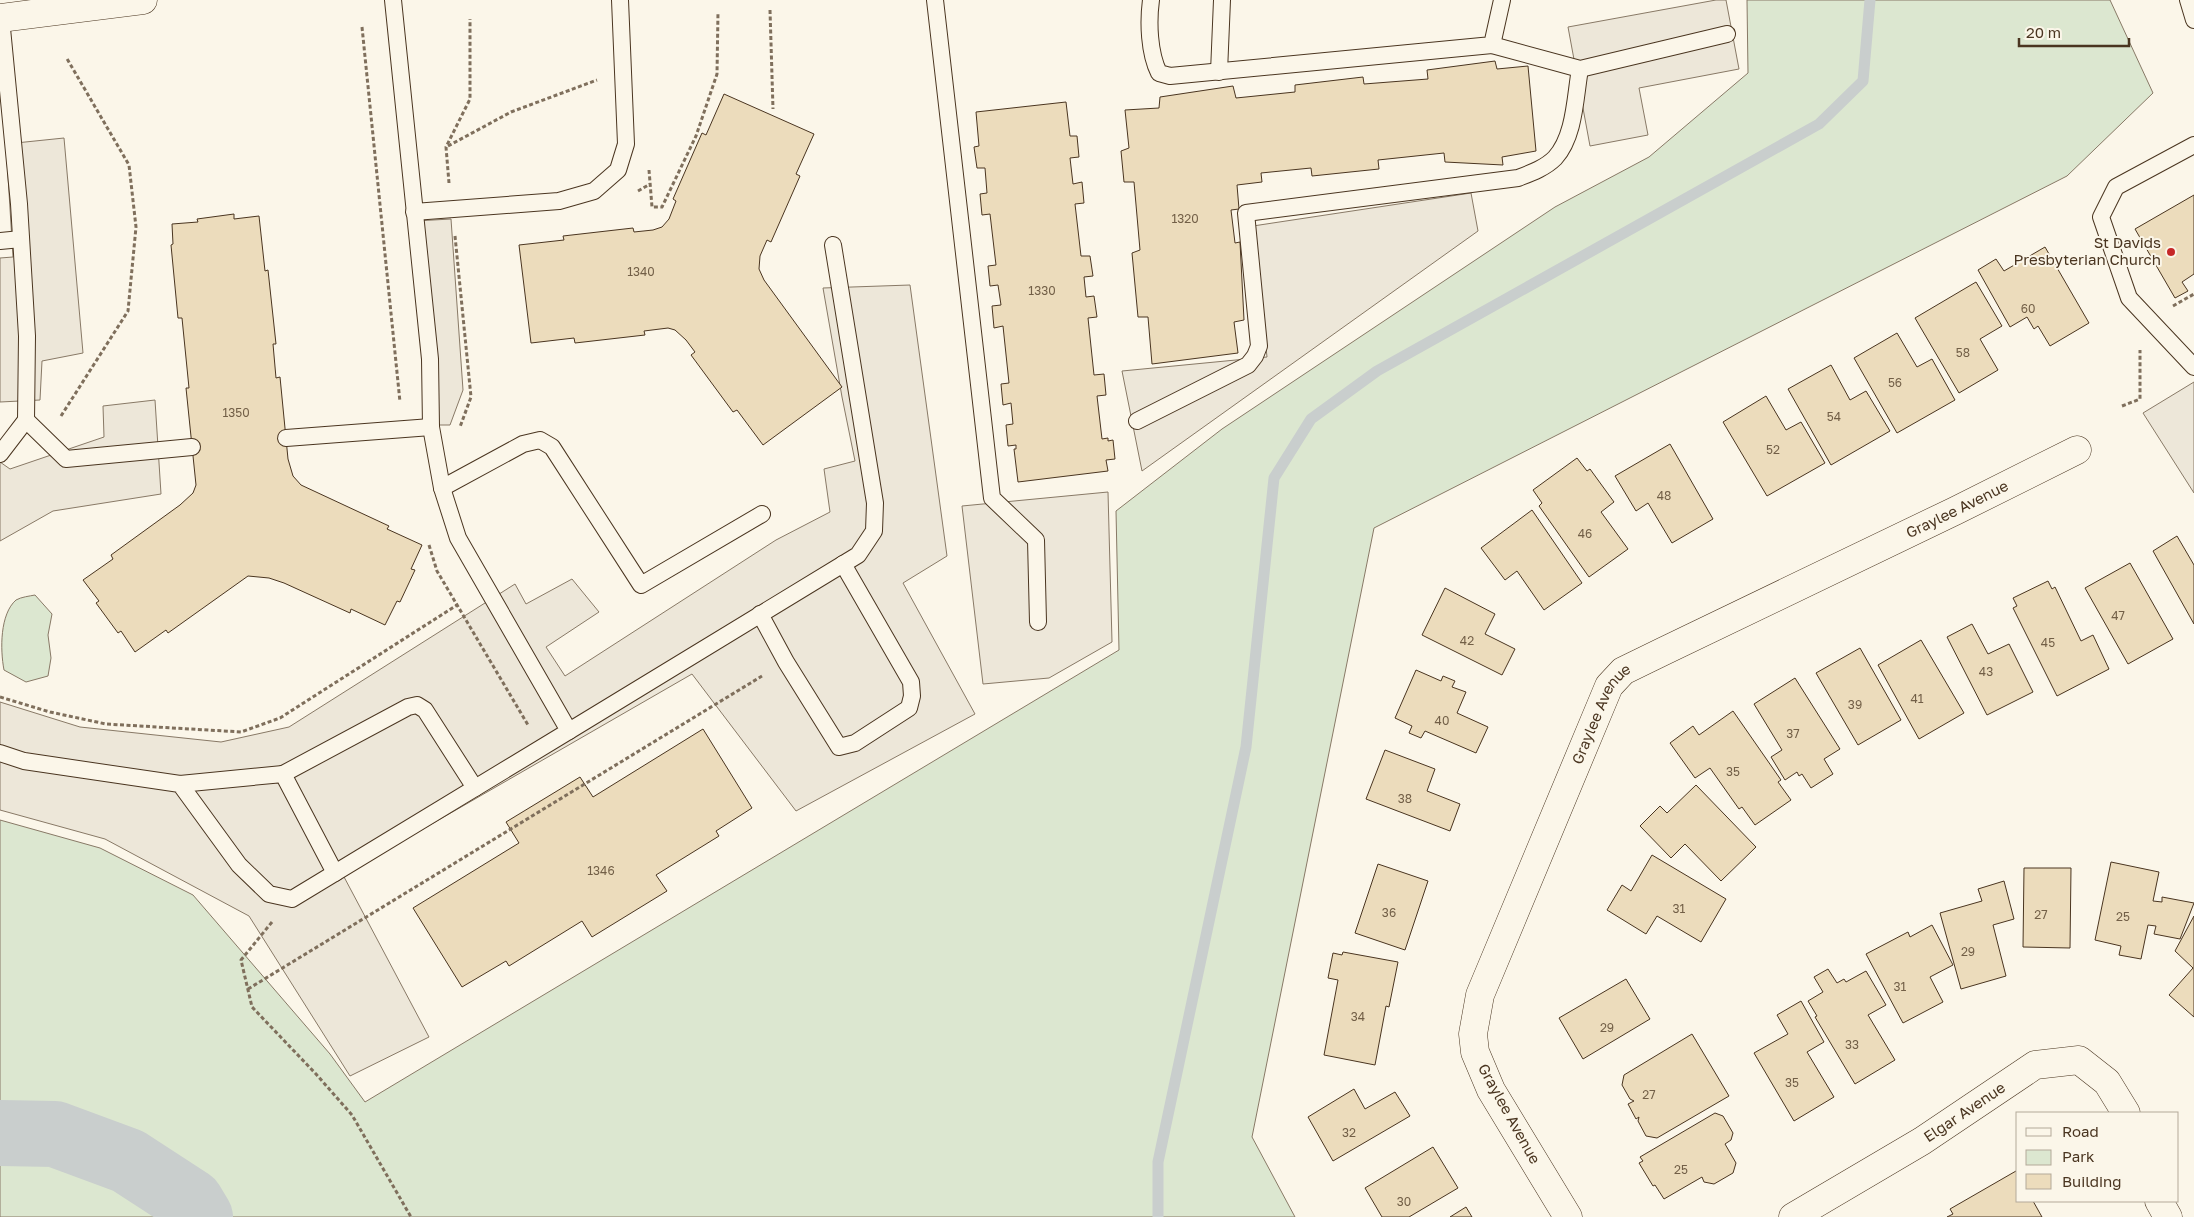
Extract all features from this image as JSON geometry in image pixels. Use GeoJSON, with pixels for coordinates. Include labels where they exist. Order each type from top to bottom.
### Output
{"type":"FeatureCollection","features":[{"type":"Feature","properties":{"kind":"street"},"geometry":{"type":"LineString","coordinates":[[0,18],[143,0]]}},
{"type":"Feature","properties":{"kind":"street","name":"Graylee Avenue"},"geometry":{"type":"LineString","coordinates":[[1568,1217],[1491,1090],[1475,1052],[1473,1034],[1480,995],[1609,686],[1623,671],[2077,450]]}},
{"type":"Feature","properties":{"kind":"street","name":"Elgar Avenue"},"geometry":{"type":"LineString","coordinates":[[1794,1217],[1922,1141],[2035,1064],[2079,1060],[2107,1082],[2125,1112]]}},
{"type":"Feature","properties":{"kind":"street"},"geometry":{"type":"LineString","coordinates":[[2160,1202],[2168,1217]]}},
{"type":"Feature","properties":{"kind":"lane"},"geometry":{"type":"LineString","coordinates":[[393,0],[430,359],[431,427],[442,488],[458,538],[569,731]]}},
{"type":"Feature","properties":{"kind":"lane"},"geometry":{"type":"LineString","coordinates":[[414,212],[559,201],[594,191],[618,170],[626,144],[620,0]]}},
{"type":"Feature","properties":{"kind":"lane"},"geometry":{"type":"LineString","coordinates":[[936,0],[992,498],[1036,540],[1038,622]]}},
{"type":"Feature","properties":{"kind":"lane"},"geometry":{"type":"LineString","coordinates":[[1151,0],[1154,62],[1159,73],[1170,76],[1492,45],[1580,69],[1727,34]]}},
{"type":"Feature","properties":{"kind":"lane"},"geometry":{"type":"LineString","coordinates":[[1219,72],[1222,0]]}},
{"type":"Feature","properties":{"kind":"lane"},"geometry":{"type":"LineString","coordinates":[[1492,45],[1502,0]]}},
{"type":"Feature","properties":{"kind":"lane"},"geometry":{"type":"LineString","coordinates":[[2188,0],[2194,20]]}},
{"type":"Feature","properties":{"kind":"lane"},"geometry":{"type":"LineString","coordinates":[[0,18],[21,239],[27,336],[26,420],[0,454]]}},
{"type":"Feature","properties":{"kind":"lane"},"geometry":{"type":"LineString","coordinates":[[1138,421],[1248,365],[1255,356],[1259,346],[1246,213],[1518,178],[1540,169],[1554,158],[1565,144],[1580,69]]}},
{"type":"Feature","properties":{"kind":"lane"},"geometry":{"type":"LineString","coordinates":[[2194,145],[2116,187],[2101,217],[2129,298],[2194,367]]}},
{"type":"Feature","properties":{"kind":"lane"},"geometry":{"type":"LineString","coordinates":[[0,241],[21,239]]}},
{"type":"Feature","properties":{"kind":"lane"},"geometry":{"type":"LineString","coordinates":[[180,784],[238,865],[269,894],[292,898],[858,555],[874,531],[875,503],[833,245]]}},
{"type":"Feature","properties":{"kind":"lane"},"geometry":{"type":"LineString","coordinates":[[26,420],[66,459],[192,447]]}},
{"type":"Feature","properties":{"kind":"lane"},"geometry":{"type":"LineString","coordinates":[[286,438],[431,427]]}},
{"type":"Feature","properties":{"kind":"lane"},"geometry":{"type":"LineString","coordinates":[[442,488],[524,444],[540,440],[552,447],[641,585],[762,514]]}},
{"type":"Feature","properties":{"kind":"lane"},"geometry":{"type":"LineString","coordinates":[[760,614],[786,662],[839,747],[855,742],[909,708],[912,696],[911,682],[843,564]]}},
{"type":"Feature","properties":{"kind":"lane"},"geometry":{"type":"LineString","coordinates":[[0,753],[24,761],[180,784],[284,774],[408,707],[417,705],[425,710],[475,788]]}},
{"type":"Feature","properties":{"kind":"lane"},"geometry":{"type":"LineString","coordinates":[[284,774],[335,873]]}},
{"type":"Feature","properties":{"kind":"path"},"geometry":{"type":"LineString","coordinates":[[770,10],[773,109]]}},
{"type":"Feature","properties":{"kind":"path"},"geometry":{"type":"LineString","coordinates":[[652,207],[662,207],[673,185],[696,136],[718,74],[718,12]]}},
{"type":"Feature","properties":{"kind":"path"},"geometry":{"type":"LineString","coordinates":[[464,476],[456,437],[471,397],[446,147],[470,99],[470,19]]}},
{"type":"Feature","properties":{"kind":"path"},"geometry":{"type":"LineString","coordinates":[[46,439],[128,311],[136,227],[129,165],[66,57]]}},
{"type":"Feature","properties":{"kind":"path"},"geometry":{"type":"LineString","coordinates":[[446,147],[512,112],[596,80],[622,74]]}},
{"type":"Feature","properties":{"kind":"path"},"geometry":{"type":"LineString","coordinates":[[0,696],[50,712],[106,724],[241,732],[280,718],[458,605]]}},
{"type":"Feature","properties":{"kind":"path"},"geometry":{"type":"LineString","coordinates":[[248,989],[786,662]]}},
{"type":"Feature","properties":{"kind":"path"},"geometry":{"type":"LineString","coordinates":[[292,898],[241,960],[252,1007],[352,1115],[411,1217]]}},
{"type":"Feature","properties":{"kind":"green space"},"geometry":{"type":"Polygon","coordinates":[[[1747,0],[2110,0],[2153,93],[2067,176],[1374,528],[1252,1137],[1295,1217],[0,1217],[0,820],[100,848],[193,895],[330,1054],[365,1102],[1119,650],[1116,511],[1222,429],[1555,207],[1649,157],[1748,73],[1747,0]]]}},
{"type":"Feature","properties":{"kind":"green space"},"geometry":{"type":"Polygon","coordinates":[[[35,595],[52,614],[48,635],[51,658],[48,676],[26,682],[4,670],[2,632],[7,614],[16,600],[35,595]]]}},
{"type":"Feature","properties":{"kind":"shaded area"},"geometry":{"type":"Polygon","coordinates":[[[1716,0],[1726,0],[1739,69],[1639,88],[1648,135],[1590,146],[1568,27],[1716,0]]]}},
{"type":"Feature","properties":{"kind":"shaded area"},"geometry":{"type":"Polygon","coordinates":[[[64,138],[83,353],[42,361],[40,400],[0,402],[0,258],[13,257],[6,144],[64,138]]]}},
{"type":"Feature","properties":{"kind":"shaded area"},"geometry":{"type":"Polygon","coordinates":[[[1471,193],[1478,231],[1142,471],[1122,371],[1267,357],[1253,226],[1471,193]]]}},
{"type":"Feature","properties":{"kind":"shaded area"},"geometry":{"type":"Polygon","coordinates":[[[451,219],[463,390],[450,425],[430,425],[415,221],[451,219]]]}},
{"type":"Feature","properties":{"kind":"shaded area"},"geometry":{"type":"Polygon","coordinates":[[[910,285],[947,556],[903,583],[975,714],[796,811],[692,674],[343,875],[429,1037],[350,1076],[249,916],[105,839],[0,810],[0,702],[80,727],[221,742],[289,727],[515,584],[526,604],[572,579],[599,612],[546,647],[565,676],[776,540],[830,512],[824,469],[855,461],[823,288],[910,285]]]}},
{"type":"Feature","properties":{"kind":"shaded area"},"geometry":{"type":"Polygon","coordinates":[[[2194,382],[2194,493],[2143,413],[2194,382]]]}},
{"type":"Feature","properties":{"kind":"shaded area"},"geometry":{"type":"Polygon","coordinates":[[[155,400],[161,494],[53,511],[0,541],[0,462],[10,469],[104,437],[103,406],[155,400]]]}},
{"type":"Feature","properties":{"kind":"shaded area"},"geometry":{"type":"Polygon","coordinates":[[[1108,492],[1112,642],[1049,678],[983,684],[962,506],[1108,492]]]}},
{"type":"Feature","properties":{"kind":"building"},"geometry":{"type":"Polygon","coordinates":[[[1495,61],[1497,69],[1528,66],[1536,151],[1502,157],[1503,165],[1445,162],[1444,153],[1378,160],[1379,169],[1312,176],[1311,168],[1261,173],[1262,182],[1237,185],[1239,209],[1231,210],[1235,243],[1240,242],[1244,320],[1234,322],[1238,353],[1152,364],[1148,317],[1138,317],[1132,253],[1140,250],[1134,182],[1124,182],[1121,151],[1129,148],[1125,110],[1159,108],[1160,97],[1233,86],[1236,98],[1295,92],[1295,85],[1363,77],[1364,84],[1428,79],[1427,70],[1495,61]]]}},
{"type":"Feature","properties":{"kind":"building"},"geometry":{"type":"Polygon","coordinates":[[[724,94],[814,134],[796,174],[800,176],[771,242],[767,240],[760,256],[759,269],[764,280],[842,387],[763,445],[737,410],[733,412],[691,355],[695,352],[675,330],[668,328],[644,331],[645,335],[575,343],[574,338],[531,343],[519,245],[564,240],[563,236],[633,228],[634,232],[662,227],[669,219],[676,201],[673,199],[702,133],[706,135],[724,94]]]}},
{"type":"Feature","properties":{"kind":"building"},"geometry":{"type":"Polygon","coordinates":[[[1066,102],[1070,136],[1077,136],[1079,157],[1070,158],[1073,184],[1082,182],[1084,203],[1075,204],[1081,256],[1090,256],[1093,276],[1084,277],[1086,297],[1094,296],[1097,317],[1088,318],[1094,375],[1104,374],[1106,395],[1097,396],[1102,439],[1108,438],[1108,441],[1113,440],[1115,459],[1106,460],[1108,471],[1018,482],[1014,449],[1016,449],[1016,445],[1008,446],[1006,425],[1013,424],[1011,403],[1003,405],[1001,384],[1009,383],[1003,326],[994,328],[992,306],[1001,305],[998,285],[990,286],[988,266],[996,265],[990,214],[982,215],[980,194],[987,193],[985,168],[977,168],[974,147],[979,146],[976,112],[1066,102]]]}},
{"type":"Feature","properties":{"kind":"building","name":"St Davids Presbyterian Church"},"geometry":{"type":"Polygon","coordinates":[[[2194,195],[2194,274],[2182,282],[2188,291],[2175,298],[2135,229],[2194,195]]]}},
{"type":"Feature","properties":{"kind":"building"},"geometry":{"type":"Polygon","coordinates":[[[234,214],[234,219],[259,216],[265,271],[268,270],[276,344],[273,344],[276,378],[280,377],[288,459],[293,476],[301,485],[389,526],[387,529],[422,545],[411,569],[415,570],[400,602],[397,601],[385,625],[351,609],[350,613],[284,583],[269,578],[248,576],[168,633],[166,630],[135,652],[121,631],[118,633],[96,603],[99,601],[83,580],[113,559],[111,555],[180,505],[193,493],[196,485],[186,388],[189,388],[182,318],[178,318],[171,245],[173,244],[172,224],[198,222],[197,219],[234,214]]]}},
{"type":"Feature","properties":{"kind":"building"},"geometry":{"type":"Polygon","coordinates":[[[2045,247],[2089,323],[2050,346],[2038,326],[2034,329],[2027,317],[2010,327],[1978,270],[1996,259],[2004,271],[2045,247]]]}},
{"type":"Feature","properties":{"kind":"building"},"geometry":{"type":"Polygon","coordinates":[[[1976,282],[2002,326],[1980,339],[1998,370],[1959,393],[1915,318],[1976,282]]]}},
{"type":"Feature","properties":{"kind":"building"},"geometry":{"type":"Polygon","coordinates":[[[1897,333],[1917,367],[1932,359],[1955,400],[1897,433],[1854,358],[1897,333]]]}},
{"type":"Feature","properties":{"kind":"building"},"geometry":{"type":"Polygon","coordinates":[[[1831,365],[1850,400],[1866,391],[1890,431],[1831,465],[1788,389],[1831,365]]]}},
{"type":"Feature","properties":{"kind":"building"},"geometry":{"type":"Polygon","coordinates":[[[1766,396],[1786,430],[1801,422],[1825,463],[1767,496],[1723,422],[1766,396]]]}},
{"type":"Feature","properties":{"kind":"building"},"geometry":{"type":"Polygon","coordinates":[[[1670,444],[1713,519],[1672,543],[1648,503],[1636,511],[1615,476],[1670,444]]]}},
{"type":"Feature","properties":{"kind":"building"},"geometry":{"type":"Polygon","coordinates":[[[1577,458],[1587,471],[1590,469],[1614,502],[1601,512],[1628,549],[1589,577],[1539,506],[1542,503],[1533,490],[1577,458]]]}},
{"type":"Feature","properties":{"kind":"building"},"geometry":{"type":"Polygon","coordinates":[[[1532,510],[1582,583],[1544,610],[1517,571],[1505,580],[1481,548],[1532,510]]]}},
{"type":"Feature","properties":{"kind":"building"},"geometry":{"type":"Polygon","coordinates":[[[2177,536],[2194,565],[2194,624],[2153,551],[2177,536]]]}},
{"type":"Feature","properties":{"kind":"building"},"geometry":{"type":"Polygon","coordinates":[[[2130,563],[2173,639],[2128,664],[2085,588],[2130,563]]]}},
{"type":"Feature","properties":{"kind":"building"},"geometry":{"type":"Polygon","coordinates":[[[2048,581],[2052,589],[2055,587],[2081,641],[2093,635],[2109,669],[2057,696],[2013,608],[2017,606],[2013,598],[2048,581]]]}},
{"type":"Feature","properties":{"kind":"building"},"geometry":{"type":"Polygon","coordinates":[[[1445,588],[1495,614],[1485,634],[1515,649],[1502,675],[1422,635],[1445,588]]]}},
{"type":"Feature","properties":{"kind":"building"},"geometry":{"type":"Polygon","coordinates":[[[1972,624],[1988,654],[2009,644],[2033,692],[1987,715],[1947,637],[1972,624]]]}},
{"type":"Feature","properties":{"kind":"building"},"geometry":{"type":"Polygon","coordinates":[[[1921,640],[1964,713],[1919,739],[1878,665],[1921,640]]]}},
{"type":"Feature","properties":{"kind":"building"},"geometry":{"type":"Polygon","coordinates":[[[1860,648],[1901,720],[1858,745],[1816,673],[1860,648]]]}},
{"type":"Feature","properties":{"kind":"building"},"geometry":{"type":"Polygon","coordinates":[[[1416,670],[1441,681],[1443,676],[1455,681],[1452,687],[1466,692],[1457,713],[1488,727],[1476,753],[1425,731],[1421,738],[1409,733],[1412,726],[1395,718],[1416,670]]]}},
{"type":"Feature","properties":{"kind":"building"},"geometry":{"type":"Polygon","coordinates":[[[1795,678],[1840,749],[1824,759],[1833,774],[1811,788],[1802,774],[1799,776],[1797,772],[1785,780],[1771,757],[1782,750],[1754,704],[1795,678]]]}},
{"type":"Feature","properties":{"kind":"building"},"geometry":{"type":"Polygon","coordinates":[[[1733,711],[1781,780],[1778,782],[1791,800],[1755,825],[1742,807],[1739,809],[1710,768],[1695,778],[1670,743],[1693,726],[1699,735],[1733,711]]]}},
{"type":"Feature","properties":{"kind":"building"},"geometry":{"type":"Polygon","coordinates":[[[703,729],[752,808],[716,831],[719,836],[656,875],[667,891],[592,937],[582,921],[509,966],[506,961],[462,987],[413,908],[519,843],[506,822],[580,777],[593,797],[703,729]]]}},
{"type":"Feature","properties":{"kind":"building"},"geometry":{"type":"Polygon","coordinates":[[[1385,750],[1435,769],[1427,791],[1460,804],[1450,831],[1366,799],[1385,750]]]}},
{"type":"Feature","properties":{"kind":"building"},"geometry":{"type":"Polygon","coordinates":[[[1696,785],[1756,847],[1721,881],[1685,844],[1671,858],[1640,826],[1660,806],[1667,813],[1696,785]]]}},
{"type":"Feature","properties":{"kind":"building"},"geometry":{"type":"Polygon","coordinates":[[[1652,855],[1726,899],[1701,942],[1657,916],[1646,934],[1607,910],[1622,885],[1631,891],[1652,855]]]}},
{"type":"Feature","properties":{"kind":"building"},"geometry":{"type":"Polygon","coordinates":[[[2111,862],[2159,872],[2153,901],[2162,902],[2162,897],[2194,903],[2180,939],[2154,934],[2156,926],[2148,925],[2141,959],[2119,955],[2121,946],[2095,940],[2111,862]]]}},
{"type":"Feature","properties":{"kind":"building"},"geometry":{"type":"Polygon","coordinates":[[[1378,864],[1428,881],[1405,950],[1355,933],[1378,864]]]}},
{"type":"Feature","properties":{"kind":"building"},"geometry":{"type":"Polygon","coordinates":[[[2024,868],[2071,868],[2070,948],[2023,947],[2024,868]]]}},
{"type":"Feature","properties":{"kind":"building"},"geometry":{"type":"Polygon","coordinates":[[[2004,881],[2014,919],[1993,925],[2006,976],[1961,989],[1940,913],[1982,901],[1978,889],[2004,881]]]}},
{"type":"Feature","properties":{"kind":"building"},"geometry":{"type":"Polygon","coordinates":[[[2194,916],[2194,1017],[2169,995],[2193,968],[2175,951],[2194,916]]]}},
{"type":"Feature","properties":{"kind":"building"},"geometry":{"type":"Polygon","coordinates":[[[1932,925],[1953,965],[1930,977],[1943,1002],[1903,1023],[1866,954],[1908,932],[1910,937],[1932,925]]]}},
{"type":"Feature","properties":{"kind":"building"},"geometry":{"type":"Polygon","coordinates":[[[1343,952],[1398,962],[1389,1007],[1386,1006],[1375,1065],[1324,1055],[1338,980],[1328,978],[1333,953],[1342,955],[1343,952]]]}},
{"type":"Feature","properties":{"kind":"building"},"geometry":{"type":"Polygon","coordinates":[[[1828,969],[1837,983],[1844,979],[1846,982],[1866,971],[1886,1005],[1868,1015],[1895,1060],[1855,1084],[1815,1017],[1817,1016],[1808,1001],[1823,992],[1814,977],[1828,969]]]}},
{"type":"Feature","properties":{"kind":"building"},"geometry":{"type":"Polygon","coordinates":[[[1626,979],[1650,1019],[1583,1059],[1559,1018],[1626,979]]]}},
{"type":"Feature","properties":{"kind":"building"},"geometry":{"type":"Polygon","coordinates":[[[1801,1001],[1824,1042],[1807,1052],[1834,1097],[1794,1121],[1754,1053],[1788,1034],[1777,1015],[1801,1001]]]}},
{"type":"Feature","properties":{"kind":"building"},"geometry":{"type":"Polygon","coordinates":[[[1692,1034],[1729,1096],[1657,1138],[1646,1136],[1638,1121],[1639,1117],[1636,1119],[1628,1104],[1634,1101],[1630,1099],[1622,1085],[1624,1075],[1692,1034]]]}},
{"type":"Feature","properties":{"kind":"building"},"geometry":{"type":"Polygon","coordinates":[[[1354,1089],[1365,1109],[1395,1092],[1410,1116],[1333,1161],[1308,1117],[1354,1089]]]}},
{"type":"Feature","properties":{"kind":"building"},"geometry":{"type":"Polygon","coordinates":[[[1715,1113],[1723,1116],[1733,1133],[1731,1140],[1725,1144],[1736,1163],[1733,1173],[1714,1184],[1704,1182],[1702,1177],[1664,1199],[1655,1185],[1653,1186],[1639,1163],[1643,1161],[1640,1157],[1715,1113]]]}},
{"type":"Feature","properties":{"kind":"building"},"geometry":{"type":"Polygon","coordinates":[[[1433,1147],[1458,1188],[1409,1217],[1382,1217],[1365,1188],[1433,1147]]]}},
{"type":"Feature","properties":{"kind":"building"},"geometry":{"type":"Polygon","coordinates":[[[2016,1171],[2016,1202],[2034,1202],[2042,1217],[1947,1217],[1953,1214],[1950,1209],[2016,1171]]]}},
{"type":"Feature","properties":{"kind":"building"},"geometry":{"type":"Polygon","coordinates":[[[1466,1207],[1472,1217],[1450,1217],[1466,1207]]]}},
{"type":"Feature","properties":{"kind":"waterway"},"geometry":{"type":"LineString","coordinates":[[1158,1217],[1158,1162],[1246,747],[1274,478],[1311,419],[1377,371],[1819,124],[1863,81],[1870,0]]}},
{"type":"Feature","properties":{"kind":"waterway"},"geometry":{"type":"LineString","coordinates":[[0,1133],[55,1134],[128,1161],[191,1202],[200,1217]]}},
{"type":"Feature","properties":{"kind":"place","name":"St Davids Presbyterian Church"},"geometry":{"type":"Point","coordinates":[2171,252]}}]}
